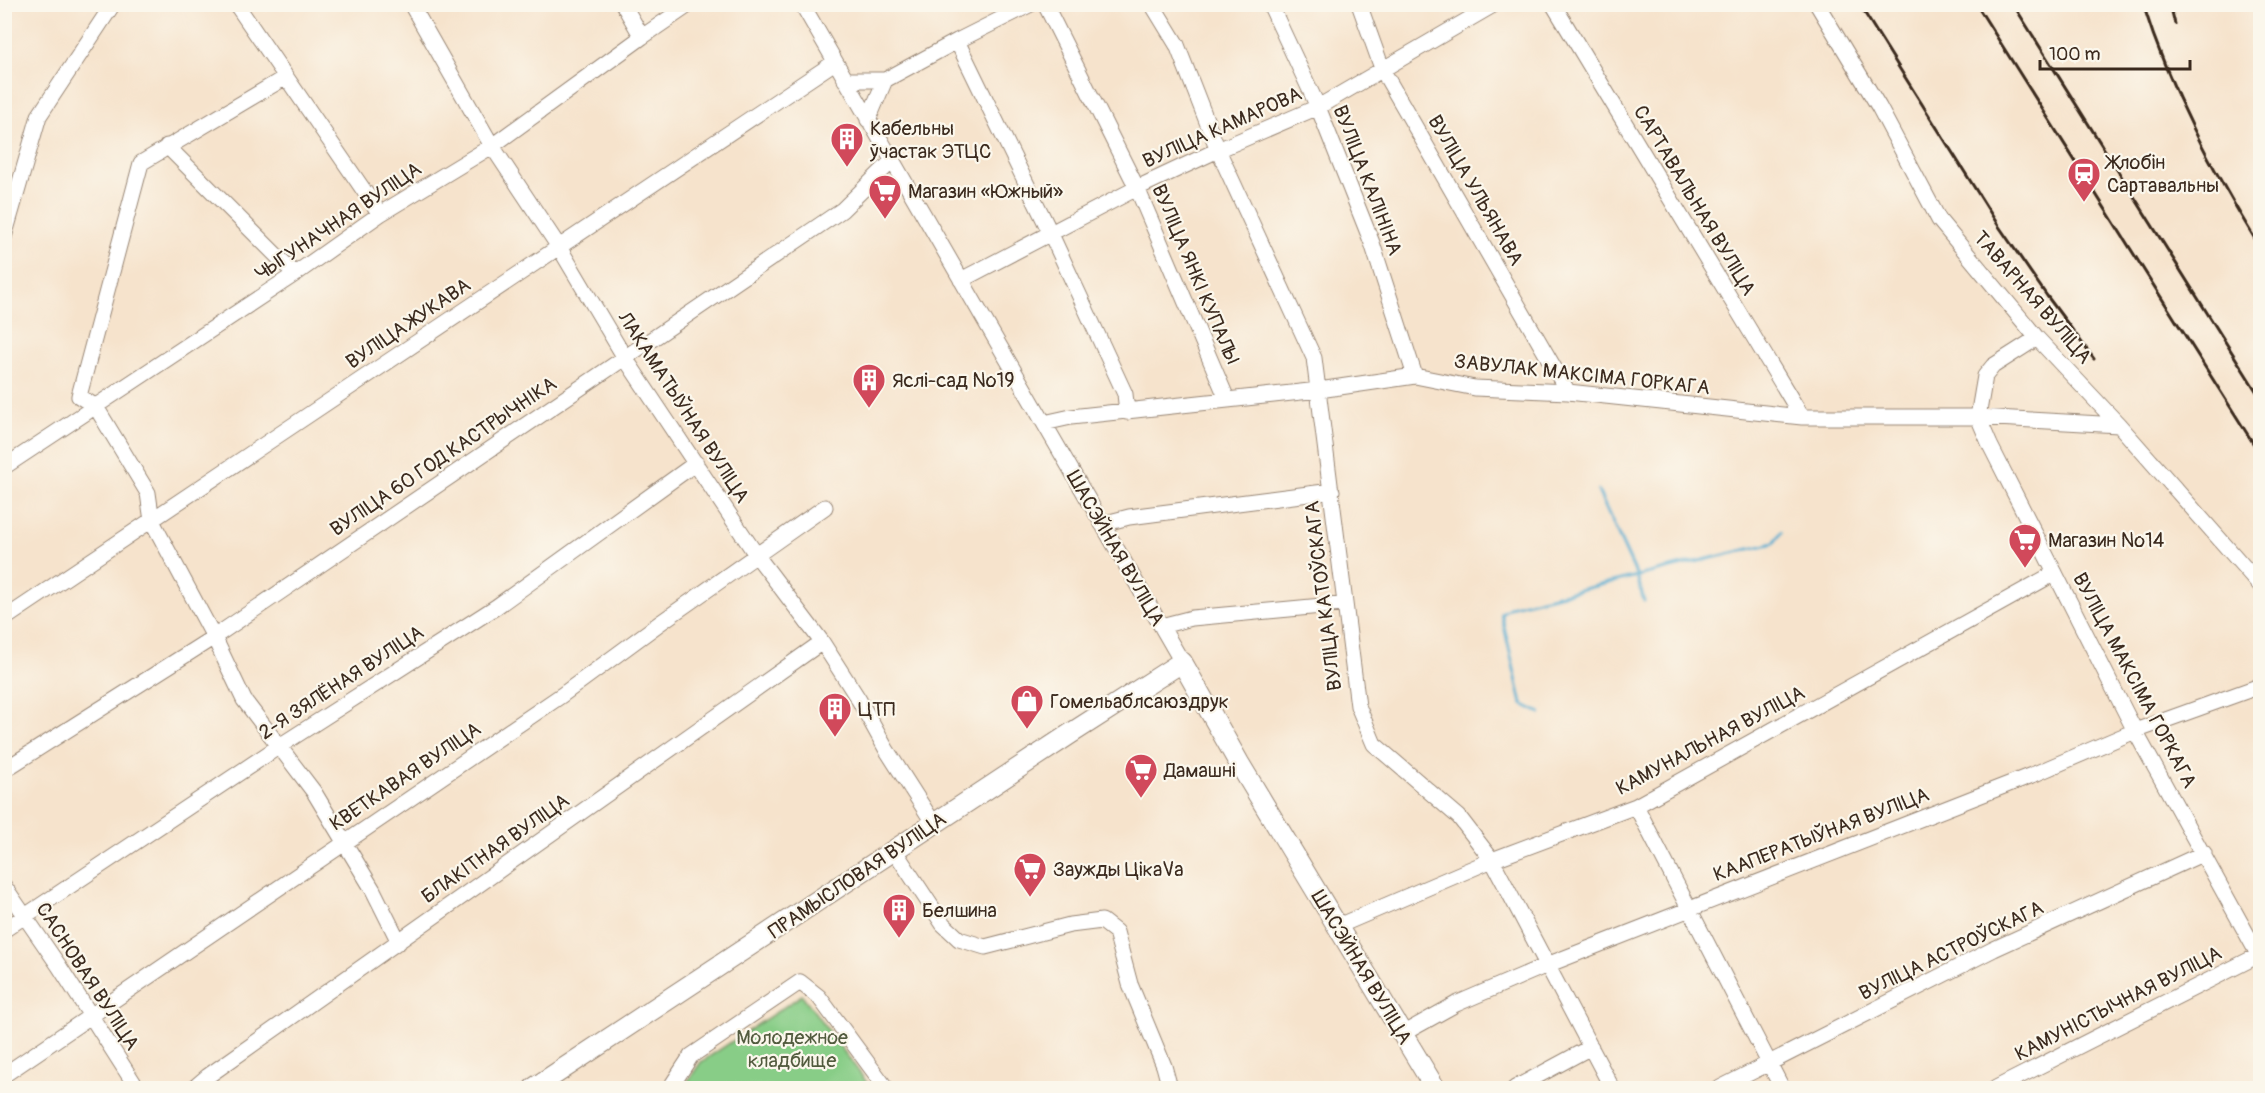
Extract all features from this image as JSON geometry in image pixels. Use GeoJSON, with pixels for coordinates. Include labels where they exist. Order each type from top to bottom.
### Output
{"type":"FeatureCollection","features":[{"type":"Feature","properties":{"kind":"main road","name":"ПРАМЫСЛОВАЯ ВУЛІЦА"},"geometry":{"type":"LineString","coordinates":[[534,1089],[1182,662]]}},
{"type":"Feature","properties":{"kind":"main road","name":"ШАСЭЙНАЯ ВУЛІЦА"},"geometry":{"type":"LineString","coordinates":[[1182,662],[1239,763],[1435,1089]]}},
{"type":"Feature","properties":{"kind":"street"},"geometry":{"type":"LineString","coordinates":[[4,237],[39,116],[113,4]]}},
{"type":"Feature","properties":{"kind":"street"},"geometry":{"type":"LineString","coordinates":[[237,4],[380,214]]}},
{"type":"Feature","properties":{"kind":"street","name":"ЛАКАМАТЫЎНАЯ ВУЛІЦА"},"geometry":{"type":"LineString","coordinates":[[411,4],[492,146],[558,247],[625,358],[757,556],[822,642],[934,824]]}},
{"type":"Feature","properties":{"kind":"street"},"geometry":{"type":"LineString","coordinates":[[623,4],[642,37]]}},
{"type":"Feature","properties":{"kind":"street","name":"ЧЫГУНАЧНАЯ ВУЛІЦА"},"geometry":{"type":"LineString","coordinates":[[4,466],[295,274],[380,214],[492,146],[690,4]]}},
{"type":"Feature","properties":{"kind":"street","name":"ШАСЭЙНАЯ ВУЛІЦА"},"geometry":{"type":"LineString","coordinates":[[802,4],[1182,662]]}},
{"type":"Feature","properties":{"kind":"street"},"geometry":{"type":"LineString","coordinates":[[845,80],[885,80],[1031,4]]}},
{"type":"Feature","properties":{"kind":"street","name":"ВУЛІЦА ЯНКІ КУПАЛЫ"},"geometry":{"type":"LineString","coordinates":[[1045,4],[1137,188],[1227,399]]}},
{"type":"Feature","properties":{"kind":"street","name":"ВУЛІЦА КАТОЎСКАГА"},"geometry":{"type":"LineString","coordinates":[[1152,4],[1177,45],[1218,150],[1314,358],[1332,491],[1343,604],[1358,706],[1374,744],[1459,817],[1492,860],[1612,1089]]}},
{"type":"Feature","properties":{"kind":"street","name":"ВУЛІЦА КАЛІНІНА"},"geometry":{"type":"LineString","coordinates":[[1270,4],[1318,107],[1372,243],[1415,376]]}},
{"type":"Feature","properties":{"kind":"street","name":"ВУЛІЦА УЛЬЯНАВА"},"geometry":{"type":"LineString","coordinates":[[1359,4],[1383,71],[1568,392]]}},
{"type":"Feature","properties":{"kind":"street","name":"ВУЛІЦА КАМАРОВА"},"geometry":{"type":"LineString","coordinates":[[961,280],[1137,188],[1318,107],[1495,4]]}},
{"type":"Feature","properties":{"kind":"street","name":"САРТАВАЛЬНАЯ ВУЛІЦА"},"geometry":{"type":"LineString","coordinates":[[1553,4],[1802,417]]}},
{"type":"Feature","properties":{"kind":"street","name":"ТАВАРНАЯ ВУЛІЦА"},"geometry":{"type":"LineString","coordinates":[[1817,4],[1879,107],[1939,220],[2037,338],[2119,425],[2260,585]]}},
{"type":"Feature","properties":{"kind":"street"},"geometry":{"type":"LineString","coordinates":[[957,41],[1050,232],[1125,394],[1127,412]]}},
{"type":"Feature","properties":{"kind":"street","name":"ВУЛІЦА ЖУКАВА"},"geometry":{"type":"LineString","coordinates":[[4,619],[835,62]]}},
{"type":"Feature","properties":{"kind":"street"},"geometry":{"type":"LineString","coordinates":[[286,77],[141,163],[79,396],[96,407],[148,493],[152,521],[214,637],[244,700],[314,792],[373,890],[399,942]]}},
{"type":"Feature","properties":{"kind":"street"},"geometry":{"type":"LineString","coordinates":[[868,120],[885,80]]}},
{"type":"Feature","properties":{"kind":"street"},"geometry":{"type":"LineString","coordinates":[[167,146],[295,274]]}},
{"type":"Feature","properties":{"kind":"street","name":"ВУЛІЦА 60 ГОД КАСТРЫЧНІКА"},"geometry":{"type":"LineString","coordinates":[[4,770],[214,637],[842,210],[892,161]]}},
{"type":"Feature","properties":{"kind":"street"},"geometry":{"type":"LineString","coordinates":[[1978,417],[1985,376],[1993,366],[2037,338]]}},
{"type":"Feature","properties":{"kind":"street","name":"ЗАВУЛАК МАКСІМА ГОРКАГА"},"geometry":{"type":"LineString","coordinates":[[1044,423],[1071,417],[1319,390],[1415,376],[1475,388],[1568,392],[1802,417],[1978,417],[2119,425]]}},
{"type":"Feature","properties":{"kind":"street","name":"ВУЛІЦА МАКСІМА ГОРКАГА"},"geometry":{"type":"LineString","coordinates":[[1978,417],[1990,445],[2135,730],[2260,956]]}},
{"type":"Feature","properties":{"kind":"street","name":"2-Я ЗЯЛЁНАЯ ВУЛІЦА"},"geometry":{"type":"LineString","coordinates":[[4,930],[278,747],[496,607],[696,463]]}},
{"type":"Feature","properties":{"kind":"street"},"geometry":{"type":"LineString","coordinates":[[1102,524],[1129,517],[1332,491]]}},
{"type":"Feature","properties":{"kind":"street"},"geometry":{"type":"LineString","coordinates":[[148,493],[173,507]]}},
{"type":"Feature","properties":{"kind":"street","name":"КВЕТКАВАЯ ВУЛІЦА"},"geometry":{"type":"LineString","coordinates":[[4,1075],[561,695],[825,507]]}},
{"type":"Feature","properties":{"kind":"street","name":"КАМУНАЛЬНАЯ ВУЛІЦА"},"geometry":{"type":"LineString","coordinates":[[1338,926],[1492,860],[1636,806],[2055,573]]}},
{"type":"Feature","properties":{"kind":"street"},"geometry":{"type":"LineString","coordinates":[[1161,626],[1192,618],[1343,604]]}},
{"type":"Feature","properties":{"kind":"street","name":"БЛАКІТНАЯ ВУЛІЦА"},"geometry":{"type":"LineString","coordinates":[[194,1089],[208,1076],[822,642]]}},
{"type":"Feature","properties":{"kind":"street","name":"КААПЕРАТЫЎНАЯ ВУЛІЦА"},"geometry":{"type":"LineString","coordinates":[[1402,1034],[1456,1004],[1547,965],[2037,773],[2135,730],[2260,686]]}},
{"type":"Feature","properties":{"kind":"street"},"geometry":{"type":"LineString","coordinates":[[1636,806],[1782,1089]]}},
{"type":"Feature","properties":{"kind":"street"},"geometry":{"type":"LineString","coordinates":[[894,850],[943,924],[959,939],[984,946],[1070,925],[1102,921],[1116,932],[1130,984],[1164,1066],[1170,1089]]}},
{"type":"Feature","properties":{"kind":"street","name":"ВУЛІЦА АСТРОЎСКАГА"},"geometry":{"type":"LineString","coordinates":[[1720,1089],[1995,949],[2204,853]]}},
{"type":"Feature","properties":{"kind":"street","name":"САСНОВАЯ ВУЛІЦА"},"geometry":{"type":"LineString","coordinates":[[4,886],[91,1015],[137,1089]]}},
{"type":"Feature","properties":{"kind":"street","name":"КАМУНІСТЫЧНАЯ ВУЛІЦА"},"geometry":{"type":"LineString","coordinates":[[1996,1089],[2260,956]]}},
{"type":"Feature","properties":{"kind":"street"},"geometry":{"type":"LineString","coordinates":[[670,1089],[691,1056],[800,982],[819,997],[886,1089]]}},
{"type":"Feature","properties":{"kind":"street"},"geometry":{"type":"LineString","coordinates":[[1515,1089],[1591,1047]]}},
{"type":"Feature","properties":{"kind":"green space","name":"Молодежное кладбище"},"geometry":{"type":"Polygon","coordinates":[[[802,995],[871,1088],[683,1088],[701,1062],[802,995]]]}},
{"type":"Feature","properties":{"kind":"waterway"},"geometry":{"type":"LineString","coordinates":[[1598,491],[1637,576],[1644,601]]}},
{"type":"Feature","properties":{"kind":"waterway"},"geometry":{"type":"LineString","coordinates":[[1540,713],[1522,704],[1501,613],[1513,606],[1774,543],[1781,532]]}},
{"type":"Feature","properties":{"kind":"railway"},"geometry":{"type":"LineString","coordinates":[[1859,4],[1998,225],[2094,359]]}},
{"type":"Feature","properties":{"kind":"railway"},"geometry":{"type":"LineString","coordinates":[[1976,4],[2260,454]]}},
{"type":"Feature","properties":{"kind":"railway"},"geometry":{"type":"LineString","coordinates":[[2013,4],[2260,397]]}},
{"type":"Feature","properties":{"kind":"railway"},"geometry":{"type":"LineString","coordinates":[[2143,4],[2179,99],[2209,160],[2260,247]]}},
{"type":"Feature","properties":{"kind":"railway"},"geometry":{"type":"LineString","coordinates":[[2170,4],[2175,24]]}},
{"type":"Feature","properties":{"kind":"place","name":"Кабельны ўчастак ЭТЦС"},"geometry":{"type":"Point","coordinates":[847,168]}},
{"type":"Feature","properties":{"kind":"place","name":"Жлобін Сартавальны"},"geometry":{"type":"Point","coordinates":[2084,203]}},
{"type":"Feature","properties":{"kind":"place","name":"Магазин «Южный»"},"geometry":{"type":"Point","coordinates":[885,220]}},
{"type":"Feature","properties":{"kind":"place","name":"Яслі-сад №19"},"geometry":{"type":"Point","coordinates":[869,409]}},
{"type":"Feature","properties":{"kind":"place","name":"Магазин №14"},"geometry":{"type":"Point","coordinates":[2025,569]}},
{"type":"Feature","properties":{"kind":"place","name":"Гомельаблсаюздрук"},"geometry":{"type":"Point","coordinates":[1027,730]}},
{"type":"Feature","properties":{"kind":"place","name":"ЦТП"},"geometry":{"type":"Point","coordinates":[835,738]}},
{"type":"Feature","properties":{"kind":"place","name":"Дамашні"},"geometry":{"type":"Point","coordinates":[1141,799]}},
{"type":"Feature","properties":{"kind":"place","name":"Заужды ЦікаVа"},"geometry":{"type":"Point","coordinates":[1030,898]}},
{"type":"Feature","properties":{"kind":"place","name":"Белшина"},"geometry":{"type":"Point","coordinates":[899,939]}}]}
